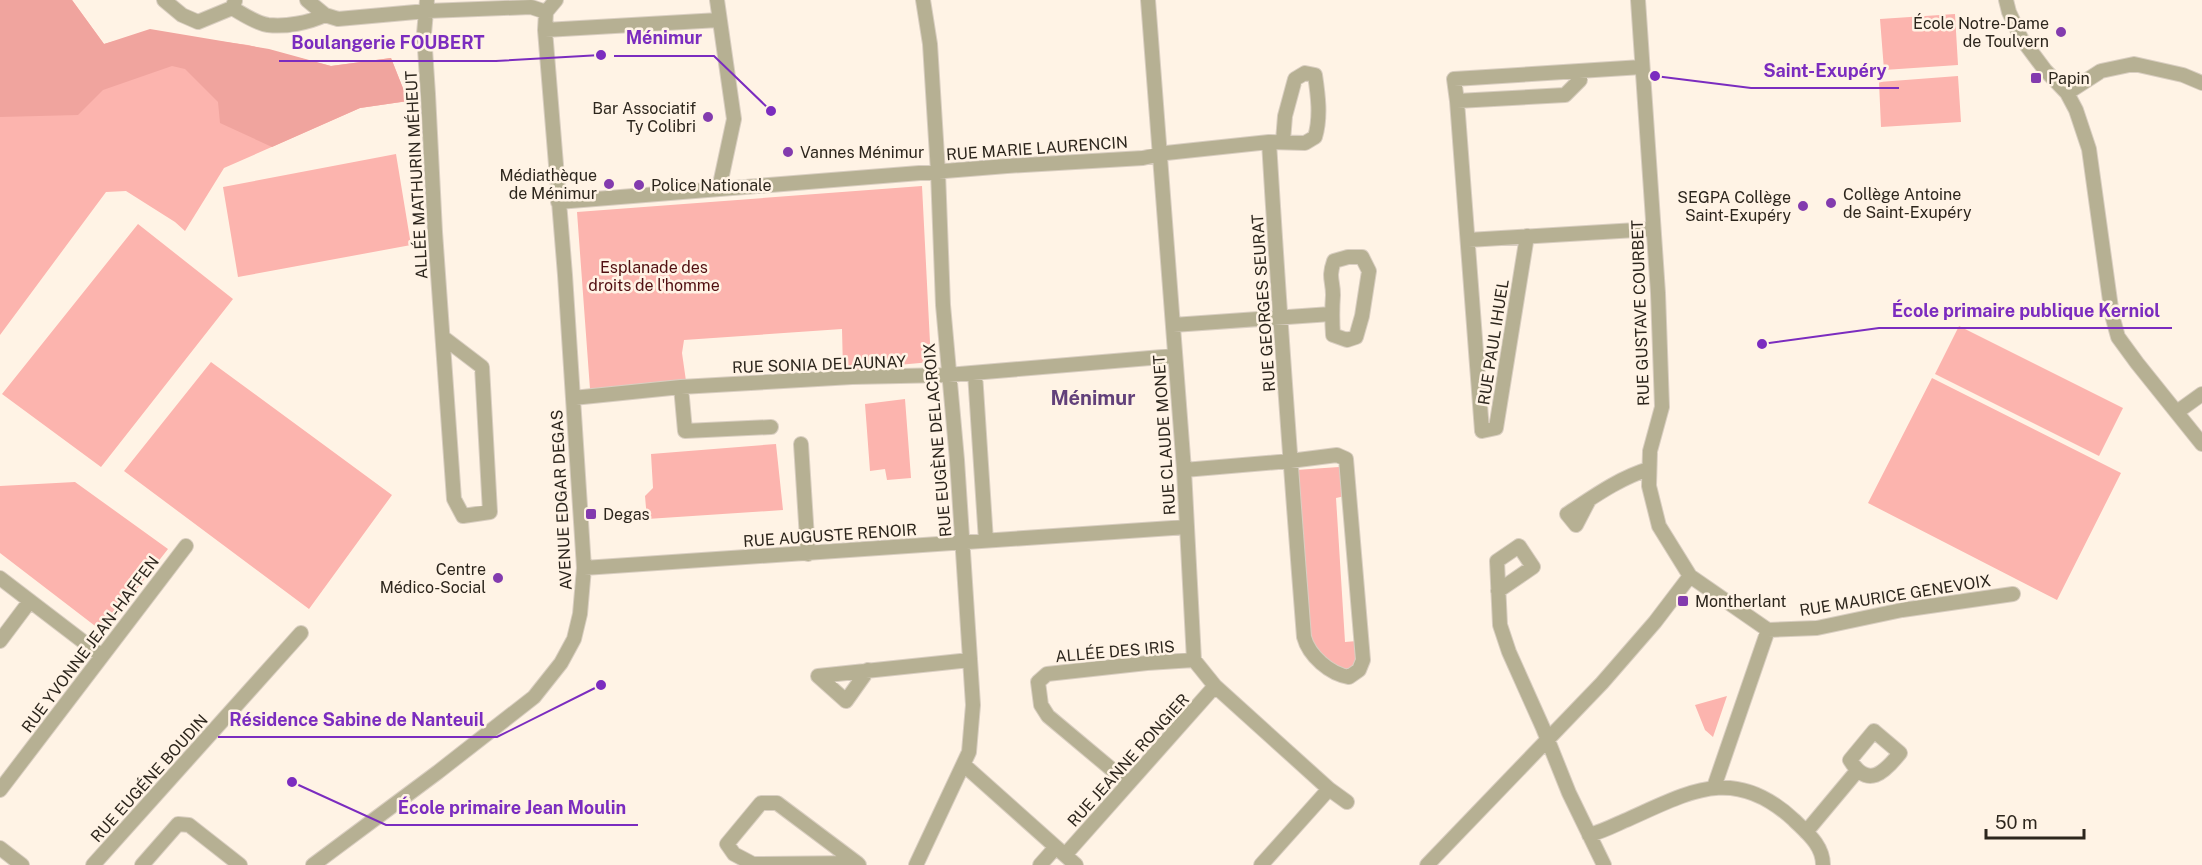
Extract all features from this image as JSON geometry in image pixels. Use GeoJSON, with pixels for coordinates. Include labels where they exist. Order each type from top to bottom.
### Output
{"type":"FeatureCollection","features":[{"type":"Feature","properties":{"kind":"street"},"geometry":{"type":"LineString","coordinates":[[164,0],[182,15],[198,22],[234,4],[268,25],[308,22],[325,15]]}},
{"type":"Feature","properties":{"kind":"street"},"geometry":{"type":"LineString","coordinates":[[307,0],[325,15],[338,19],[427,6],[531,7],[546,12],[556,0]]}},
{"type":"Feature","properties":{"kind":"street"},"geometry":{"type":"LineString","coordinates":[[717,0],[718,20],[734,119],[719,189]]}},
{"type":"Feature","properties":{"kind":"street","name":"RUE EUGÈNE DELACROIX"},"geometry":{"type":"LineString","coordinates":[[916,865],[969,752],[973,705],[957,460],[948,375],[930,44],[922,0]]}},
{"type":"Feature","properties":{"kind":"street","name":"RUE CLAUDE MONET"},"geometry":{"type":"LineString","coordinates":[[1149,0],[1184,470],[1194,660]]}},
{"type":"Feature","properties":{"kind":"street","name":"RUE GUSTAVE COURBET"},"geometry":{"type":"LineString","coordinates":[[1638,0],[1649,140],[1662,407],[1650,451],[1649,469],[1653,506],[1659,526],[1690,576]]}},
{"type":"Feature","properties":{"kind":"street"},"geometry":{"type":"LineString","coordinates":[[2006,0],[2021,38],[2045,70],[2067,93],[2076,110],[2090,149],[2112,315],[2118,337],[2202,444]]}},
{"type":"Feature","properties":{"kind":"street","name":"ALLÉE MATHURIN MÉHEUT"},"geometry":{"type":"LineString","coordinates":[[427,6],[424,34],[454,499],[463,516],[490,512],[482,367],[444,338]]}},
{"type":"Feature","properties":{"kind":"street","name":"AVENUE EDGAR DEGAS"},"geometry":{"type":"LineString","coordinates":[[313,865],[534,697],[561,663],[574,639],[580,614],[584,568],[552,97],[545,30],[546,12]]}},
{"type":"Feature","properties":{"kind":"street"},"geometry":{"type":"LineString","coordinates":[[545,30],[718,20]]}},
{"type":"Feature","properties":{"kind":"street"},"geometry":{"type":"LineString","coordinates":[[2067,93],[2101,71],[2134,64],[2183,75],[2202,83]]}},
{"type":"Feature","properties":{"kind":"street","name":"RUE PAUL IHUEL"},"geometry":{"type":"LineString","coordinates":[[1527,236],[1496,428],[1482,430],[1454,79],[1642,67]]}},
{"type":"Feature","properties":{"kind":"street"},"geometry":{"type":"LineString","coordinates":[[1457,101],[1565,95],[1580,80],[1580,71]]}},
{"type":"Feature","properties":{"kind":"street","name":"RUE MARIE LAURENCIN"},"geometry":{"type":"LineString","coordinates":[[558,202],[1143,158],[1160,154],[1276,142],[1305,142],[1315,137],[1318,127],[1315,75],[1305,73],[1295,80],[1276,142]]}},
{"type":"Feature","properties":{"kind":"street","name":"RUE GEORGES SEURAT"},"geometry":{"type":"LineString","coordinates":[[1276,142],[1279,316],[1290,461]]}},
{"type":"Feature","properties":{"kind":"street"},"geometry":{"type":"LineString","coordinates":[[1468,240],[1653,229]]}},
{"type":"Feature","properties":{"kind":"street"},"geometry":{"type":"LineString","coordinates":[[1348,257],[1362,257],[1369,271],[1362,316],[1356,337],[1347,340],[1333,335],[1331,314],[1333,292],[1330,274],[1334,261],[1348,257]]}},
{"type":"Feature","properties":{"kind":"street"},"geometry":{"type":"LineString","coordinates":[[1173,325],[1331,314]]}},
{"type":"Feature","properties":{"kind":"street","name":"RUE SONIA DELAUNAY"},"geometry":{"type":"LineString","coordinates":[[573,398],[681,387],[852,377],[948,375],[1174,356]]}},
{"type":"Feature","properties":{"kind":"street"},"geometry":{"type":"LineString","coordinates":[[975,373],[986,541]]}},
{"type":"Feature","properties":{"kind":"street"},"geometry":{"type":"LineString","coordinates":[[681,387],[685,431],[771,427]]}},
{"type":"Feature","properties":{"kind":"street"},"geometry":{"type":"LineString","coordinates":[[2177,412],[2202,394]]}},
{"type":"Feature","properties":{"kind":"street"},"geometry":{"type":"LineString","coordinates":[[801,444],[808,554]]}},
{"type":"Feature","properties":{"kind":"street"},"geometry":{"type":"LineString","coordinates":[[1184,470],[1337,455],[1346,459],[1363,660],[1359,670],[1349,677],[1337,675],[1307,649],[1304,637],[1290,461]]}},
{"type":"Feature","properties":{"kind":"street"},"geometry":{"type":"LineString","coordinates":[[1589,500],[1630,474],[1649,469]]}},
{"type":"Feature","properties":{"kind":"street","name":"RUE AUGUSTE RENOIR"},"geometry":{"type":"LineString","coordinates":[[584,568],[1186,526]]}},
{"type":"Feature","properties":{"kind":"street","name":"RUE YVONNE JEAN-HAFFEN"},"geometry":{"type":"LineString","coordinates":[[2,783],[186,546]]}},
{"type":"Feature","properties":{"kind":"street"},"geometry":{"type":"LineString","coordinates":[[1427,865],[1548,740],[1656,622],[1690,576],[1768,630],[1714,787]]}},
{"type":"Feature","properties":{"kind":"street"},"geometry":{"type":"LineString","coordinates":[[0,578],[102,656]]}},
{"type":"Feature","properties":{"kind":"street"},"geometry":{"type":"LineString","coordinates":[[1498,591],[1500,625],[1509,652],[1569,794],[1604,865]]}},
{"type":"Feature","properties":{"kind":"street","name":"RUE MAURICE GENEVOIX"},"geometry":{"type":"LineString","coordinates":[[1768,630],[1817,628],[1902,610],[2013,594]]}},
{"type":"Feature","properties":{"kind":"street"},"geometry":{"type":"LineString","coordinates":[[0,641],[30,601]]}},
{"type":"Feature","properties":{"kind":"street","name":"RUE EUGÉNE BOUDIN"},"geometry":{"type":"LineString","coordinates":[[93,865],[301,633]]}},
{"type":"Feature","properties":{"kind":"street"},"geometry":{"type":"LineString","coordinates":[[868,670],[970,660]]}},
{"type":"Feature","properties":{"kind":"street"},"geometry":{"type":"LineString","coordinates":[[1194,660],[1215,686],[1329,789],[1347,802]]}},
{"type":"Feature","properties":{"kind":"street","name":"ALLÉE DES IRIS"},"geometry":{"type":"LineString","coordinates":[[1128,783],[1048,716],[1041,705],[1038,682],[1047,674],[1194,660]]}},
{"type":"Feature","properties":{"kind":"street","name":"RUE JEANNE RONGIER"},"geometry":{"type":"LineString","coordinates":[[1040,865],[1060,851],[1128,783],[1215,686]]}},
{"type":"Feature","properties":{"kind":"street"},"geometry":{"type":"LineString","coordinates":[[964,765],[1076,865]]}},
{"type":"Feature","properties":{"kind":"street"},"geometry":{"type":"LineString","coordinates":[[1806,832],[1857,771]]}},
{"type":"Feature","properties":{"kind":"street"},"geometry":{"type":"LineString","coordinates":[[1589,835],[1682,796],[1714,787],[1727,787],[1761,797],[1779,806],[1818,845],[1823,865]]}},
{"type":"Feature","properties":{"kind":"street"},"geometry":{"type":"LineString","coordinates":[[1261,865],[1329,789]]}},
{"type":"Feature","properties":{"kind":"street"},"geometry":{"type":"LineString","coordinates":[[761,803],[777,803],[858,864],[753,864],[734,854],[727,844],[761,803]]}},
{"type":"Feature","properties":{"kind":"street"},"geometry":{"type":"LineString","coordinates":[[142,865],[178,824],[189,825],[240,865]]}},
{"type":"Feature","properties":{"kind":"street"},"geometry":{"type":"LineString","coordinates":[[0,848],[22,865]]}},
{"type":"Feature","properties":{"kind":"green space"},"geometry":{"type":"Polygon","coordinates":[[[0,0],[72,0],[104,44],[149,32],[248,45],[331,66],[391,58],[408,101],[360,108],[224,168],[185,231],[175,222],[126,191],[106,192],[0,335],[0,0]]]}},
{"type":"Feature","properties":{"kind":"green space"},"geometry":{"type":"Polygon","coordinates":[[[1955,14],[1958,65],[1884,70],[1880,19],[1955,14]]]}},
{"type":"Feature","properties":{"kind":"green space"},"geometry":{"type":"Polygon","coordinates":[[[1958,76],[1961,122],[1881,127],[1879,82],[1958,76]]]}},
{"type":"Feature","properties":{"kind":"green space"},"geometry":{"type":"Polygon","coordinates":[[[396,154],[411,245],[238,277],[223,187],[396,154]]]}},
{"type":"Feature","properties":{"kind":"green space","name":"Esplanade des droits de l'homme"},"geometry":{"type":"Polygon","coordinates":[[[922,186],[931,362],[843,370],[842,329],[684,340],[682,353],[686,381],[590,389],[577,212],[922,186]]]}},
{"type":"Feature","properties":{"kind":"green space"},"geometry":{"type":"Polygon","coordinates":[[[138,224],[233,299],[101,467],[2,394],[138,224]]]}},
{"type":"Feature","properties":{"kind":"green space"},"geometry":{"type":"Polygon","coordinates":[[[1959,326],[2123,408],[2099,456],[1935,374],[1959,326]]]}},
{"type":"Feature","properties":{"kind":"green space"},"geometry":{"type":"Polygon","coordinates":[[[211,362],[392,495],[309,609],[124,471],[211,362]]]}},
{"type":"Feature","properties":{"kind":"green space"},"geometry":{"type":"Polygon","coordinates":[[[1932,378],[2121,473],[2057,600],[1868,503],[1932,378]]]}},
{"type":"Feature","properties":{"kind":"green space"},"geometry":{"type":"Polygon","coordinates":[[[905,399],[911,478],[887,480],[885,469],[870,471],[865,404],[905,399]]]}},
{"type":"Feature","properties":{"kind":"green space"},"geometry":{"type":"Polygon","coordinates":[[[776,444],[783,510],[647,519],[645,496],[653,488],[651,454],[776,444]]]}},
{"type":"Feature","properties":{"kind":"green space"},"geometry":{"type":"Polygon","coordinates":[[[1339,467],[1343,472],[1345,496],[1336,498],[1345,642],[1357,641],[1358,663],[1350,672],[1340,672],[1311,648],[1296,470],[1339,467]]]}},
{"type":"Feature","properties":{"kind":"green space"},"geometry":{"type":"Polygon","coordinates":[[[75,482],[168,549],[103,632],[0,553],[0,486],[75,482]]]}},
{"type":"Feature","properties":{"kind":"green space"},"geometry":{"type":"Polygon","coordinates":[[[1727,696],[1713,737],[1705,730],[1695,705],[1727,696]]]}},
{"type":"Feature","properties":{"kind":"shaded area"},"geometry":{"type":"Polygon","coordinates":[[[0,0],[72,0],[104,44],[150,29],[269,49],[331,66],[391,58],[408,101],[360,108],[272,147],[220,123],[218,102],[185,69],[172,66],[103,90],[78,115],[0,117],[0,0]]]}},
{"type":"Feature","properties":{"kind":"place","name":"École Notre-Dame de Toulvern"},"geometry":{"type":"Point","coordinates":[2061,32]}},
{"type":"Feature","properties":{"kind":"place","name":"Boulangerie FOUBERT"},"geometry":{"type":"Point","coordinates":[601,55]}},
{"type":"Feature","properties":{"kind":"place","name":"Saint-Exupéry"},"geometry":{"type":"Point","coordinates":[1655,76]}},
{"type":"Feature","properties":{"kind":"place","name":"Papin"},"geometry":{"type":"Point","coordinates":[2036,78]}},
{"type":"Feature","properties":{"kind":"place","name":"Ménimur"},"geometry":{"type":"Point","coordinates":[771,111]}},
{"type":"Feature","properties":{"kind":"place","name":"Bar Associatif Ty Colibri"},"geometry":{"type":"Point","coordinates":[708,117]}},
{"type":"Feature","properties":{"kind":"place","name":"Vannes Ménimur"},"geometry":{"type":"Point","coordinates":[788,152]}},
{"type":"Feature","properties":{"kind":"place","name":"Médiathèque de Ménimur"},"geometry":{"type":"Point","coordinates":[609,184]}},
{"type":"Feature","properties":{"kind":"place","name":"Police Nationale"},"geometry":{"type":"Point","coordinates":[639,185]}},
{"type":"Feature","properties":{"kind":"place","name":"Collège Antoine de Saint-Exupéry"},"geometry":{"type":"Point","coordinates":[1831,203]}},
{"type":"Feature","properties":{"kind":"place","name":"SEGPA Collège Saint-Exupéry"},"geometry":{"type":"Point","coordinates":[1803,206]}},
{"type":"Feature","properties":{"kind":"place","name":"École primaire publique Kerniol"},"geometry":{"type":"Point","coordinates":[1762,344]}},
{"type":"Feature","properties":{"kind":"place","name":"Degas"},"geometry":{"type":"Point","coordinates":[591,514]}},
{"type":"Feature","properties":{"kind":"place","name":"Centre Médico-Social"},"geometry":{"type":"Point","coordinates":[498,578]}},
{"type":"Feature","properties":{"kind":"place","name":"Montherlant"},"geometry":{"type":"Point","coordinates":[1683,601]}},
{"type":"Feature","properties":{"kind":"place","name":"Résidence Sabine de Nanteuil"},"geometry":{"type":"Point","coordinates":[601,685]}},
{"type":"Feature","properties":{"kind":"place","name":"École primaire Jean Moulin"},"geometry":{"type":"Point","coordinates":[292,782]}},
{"type":"Feature","properties":{"kind":"district","name":"Ménimur"},"geometry":{"type":"Point","coordinates":[1093,398]}}]}
